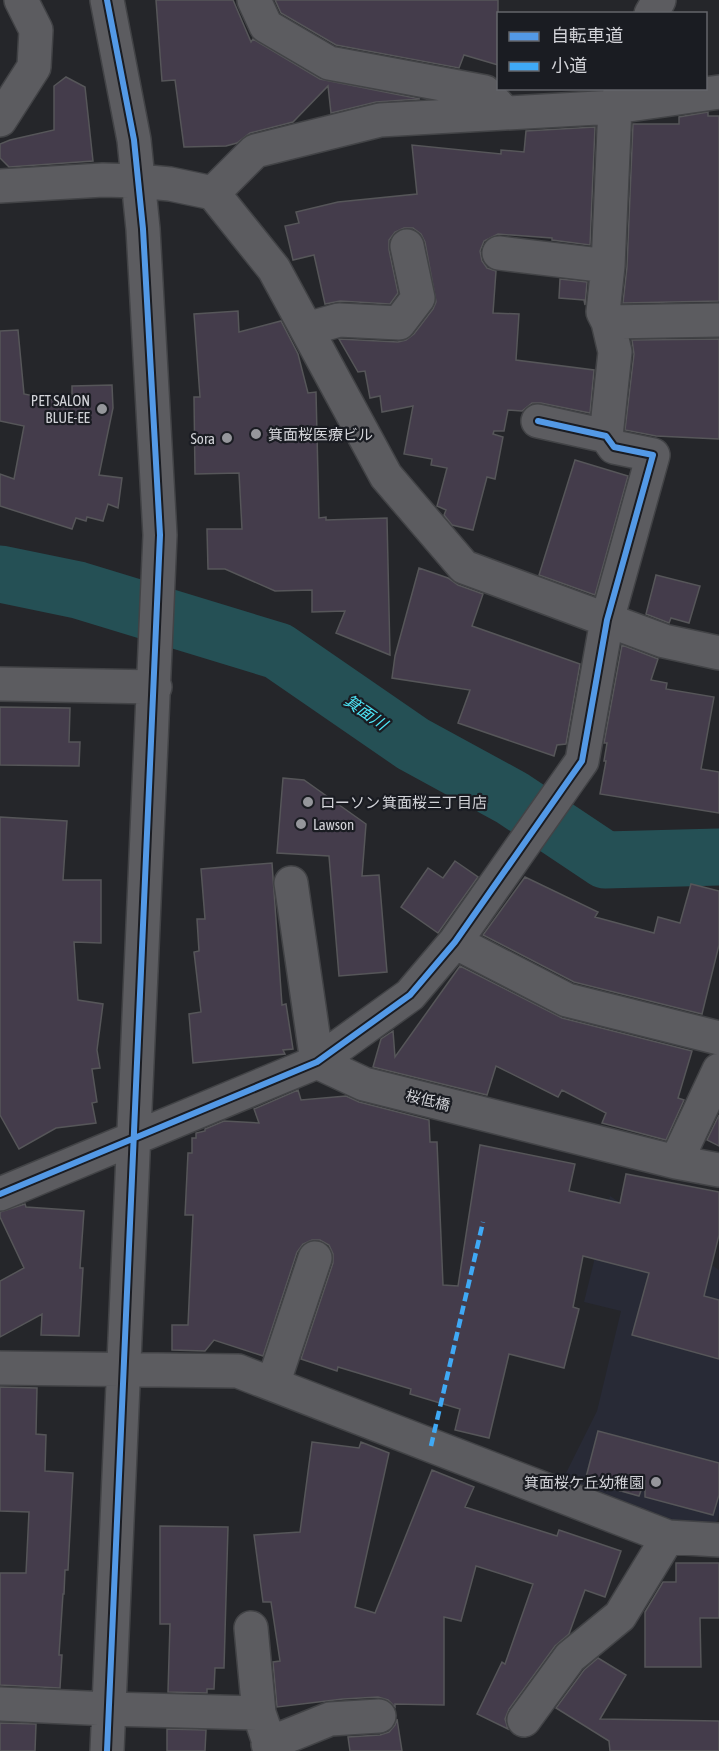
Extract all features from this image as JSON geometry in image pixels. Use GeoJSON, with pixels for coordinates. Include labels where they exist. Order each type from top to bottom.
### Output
{"type":"FeatureCollection","features":[{"type":"Feature","properties":{"kind":"street"},"geometry":{"type":"LineString","coordinates":[[0,120],[34,67],[36,30],[21,0]]}},
{"type":"Feature","properties":{"kind":"street"},"geometry":{"type":"LineString","coordinates":[[107,0],[134,140],[143,229],[160,535],[107,1751]]}},
{"type":"Feature","properties":{"kind":"street"},"geometry":{"type":"LineString","coordinates":[[254,0],[266,26],[329,63],[485,92],[504,112]]}},
{"type":"Feature","properties":{"kind":"street"},"geometry":{"type":"LineString","coordinates":[[213,193],[255,151],[380,120],[504,112],[619,98],[719,92]]}},
{"type":"Feature","properties":{"kind":"street"},"geometry":{"type":"LineString","coordinates":[[0,1194],[317,1062],[410,995],[455,942],[582,761],[607,620],[652,455],[614,447],[606,436],[615,352],[608,322],[603,312],[619,98]]}},
{"type":"Feature","properties":{"kind":"street"},"geometry":{"type":"LineString","coordinates":[[0,186],[103,180],[138,181],[170,184],[213,193],[274,269],[386,476],[464,567],[664,641],[719,653]]}},
{"type":"Feature","properties":{"kind":"street"},"geometry":{"type":"LineString","coordinates":[[307,329],[339,320],[399,323],[418,298],[407,246]]}},
{"type":"Feature","properties":{"kind":"street"},"geometry":{"type":"LineString","coordinates":[[499,253],[608,266]]}},
{"type":"Feature","properties":{"kind":"street"},"geometry":{"type":"LineString","coordinates":[[608,322],[719,320]]}},
{"type":"Feature","properties":{"kind":"street"},"geometry":{"type":"LineString","coordinates":[[538,422],[606,436]]}},
{"type":"Feature","properties":{"kind":"street"},"geometry":{"type":"LineString","coordinates":[[0,684],[155,687]]}},
{"type":"Feature","properties":{"kind":"street"},"geometry":{"type":"LineString","coordinates":[[291,883],[317,1062]]}},
{"type":"Feature","properties":{"kind":"street"},"geometry":{"type":"LineString","coordinates":[[455,942],[567,1000],[719,1038]]}},
{"type":"Feature","properties":{"kind":"street","name":"桜低橋"},"geometry":{"type":"LineString","coordinates":[[317,1062],[364,1084],[676,1162],[719,1170]]}},
{"type":"Feature","properties":{"kind":"street"},"geometry":{"type":"LineString","coordinates":[[676,1162],[719,1070]]}},
{"type":"Feature","properties":{"kind":"street"},"geometry":{"type":"LineString","coordinates":[[273,1384],[315,1258]]}},
{"type":"Feature","properties":{"kind":"street"},"geometry":{"type":"LineString","coordinates":[[0,1368],[238,1371],[668,1537],[719,1540]]}},
{"type":"Feature","properties":{"kind":"street"},"geometry":{"type":"LineString","coordinates":[[524,1720],[570,1657],[620,1616],[668,1537]]}},
{"type":"Feature","properties":{"kind":"street"},"geometry":{"type":"LineString","coordinates":[[251,1628],[259,1713],[270,1747],[330,1719],[379,1716]]}},
{"type":"Feature","properties":{"kind":"street"},"geometry":{"type":"LineString","coordinates":[[0,1704],[259,1713]]}},
{"type":"Feature","properties":{"kind":"shaded area"},"geometry":{"type":"Polygon","coordinates":[[[610,1196],[719,1270],[719,1513],[718,1520],[709,1529],[651,1517],[562,1481],[597,1411],[621,1311],[584,1302],[610,1196]]]}},
{"type":"Feature","properties":{"kind":"building"},"geometry":{"type":"Polygon","coordinates":[[[156,0],[233,0],[251,42],[253,39],[320,79],[420,99],[376,102],[331,113],[328,86],[293,122],[250,133],[237,143],[226,146],[184,147],[175,80],[162,81],[156,0]]]}},
{"type":"Feature","properties":{"kind":"building"},"geometry":{"type":"Polygon","coordinates":[[[275,0],[498,0],[497,65],[464,55],[459,68],[336,45],[281,13],[275,0]]]}},
{"type":"Feature","properties":{"kind":"building"},"geometry":{"type":"Polygon","coordinates":[[[66,77],[85,87],[93,161],[9,167],[0,158],[0,144],[54,130],[54,86],[66,77]]]}},
{"type":"Feature","properties":{"kind":"building"},"geometry":{"type":"Polygon","coordinates":[[[708,112],[708,116],[719,116],[719,301],[623,303],[627,267],[633,124],[679,124],[679,117],[708,112]]]}},
{"type":"Feature","properties":{"kind":"building"},"geometry":{"type":"Polygon","coordinates":[[[595,127],[590,245],[552,240],[552,238],[498,234],[484,241],[480,251],[482,261],[487,268],[496,271],[493,313],[519,314],[516,360],[594,370],[590,413],[541,403],[532,403],[522,411],[508,410],[504,431],[494,431],[493,434],[503,437],[495,479],[487,477],[473,530],[452,525],[444,515],[446,510],[437,506],[447,468],[431,465],[432,459],[404,454],[413,406],[382,412],[380,396],[370,398],[365,371],[358,372],[339,339],[398,342],[414,334],[436,302],[425,242],[421,234],[413,228],[404,228],[395,232],[389,240],[398,293],[390,304],[340,301],[325,304],[314,255],[293,260],[285,226],[299,223],[296,212],[338,202],[417,194],[412,145],[501,154],[501,150],[524,152],[526,131],[595,127]]]}},
{"type":"Feature","properties":{"kind":"building"},"geometry":{"type":"Polygon","coordinates":[[[560,279],[587,282],[585,305],[584,300],[559,298],[560,279]]]}},
{"type":"Feature","properties":{"kind":"building"},"geometry":{"type":"Polygon","coordinates":[[[238,311],[239,332],[281,321],[298,354],[308,393],[316,392],[319,518],[326,517],[326,520],[387,518],[390,655],[336,633],[345,611],[312,612],[312,590],[275,591],[225,569],[208,569],[207,529],[242,529],[239,473],[195,474],[194,397],[200,397],[194,314],[238,311]]]}},
{"type":"Feature","properties":{"kind":"building"},"geometry":{"type":"Polygon","coordinates":[[[18,330],[24,394],[72,404],[72,386],[112,385],[113,408],[99,475],[122,478],[118,508],[108,504],[103,521],[87,517],[86,521],[76,518],[72,529],[0,506],[0,474],[14,479],[24,426],[0,421],[0,331],[18,330]]]}},
{"type":"Feature","properties":{"kind":"building"},"geometry":{"type":"Polygon","coordinates":[[[719,339],[719,439],[656,436],[625,430],[634,354],[632,340],[719,339]]]}},
{"type":"Feature","properties":{"kind":"building"},"geometry":{"type":"Polygon","coordinates":[[[575,460],[628,476],[595,595],[539,575],[575,460]]]}},
{"type":"Feature","properties":{"kind":"building"},"geometry":{"type":"Polygon","coordinates":[[[419,568],[483,594],[472,626],[580,664],[566,744],[557,745],[554,756],[458,723],[470,690],[392,678],[395,656],[419,568]]]}},
{"type":"Feature","properties":{"kind":"building"},"geometry":{"type":"Polygon","coordinates":[[[656,575],[700,586],[689,623],[671,618],[669,623],[646,614],[656,575]]]}},
{"type":"Feature","properties":{"kind":"building"},"geometry":{"type":"Polygon","coordinates":[[[622,645],[658,659],[651,680],[667,683],[666,689],[714,697],[701,769],[719,772],[719,813],[600,794],[606,761],[604,761],[607,743],[604,743],[622,645]]]}},
{"type":"Feature","properties":{"kind":"building"},"geometry":{"type":"Polygon","coordinates":[[[0,707],[70,708],[69,742],[80,742],[79,766],[0,765],[0,707]]]}},
{"type":"Feature","properties":{"kind":"building"},"geometry":{"type":"Polygon","coordinates":[[[283,778],[304,780],[366,824],[362,876],[379,875],[387,972],[339,976],[329,856],[277,853],[283,778]]]}},
{"type":"Feature","properties":{"kind":"building"},"geometry":{"type":"Polygon","coordinates":[[[0,817],[67,821],[63,880],[101,880],[101,943],[74,942],[78,1000],[103,1004],[97,1050],[100,1068],[92,1069],[97,1102],[92,1103],[96,1123],[56,1128],[19,1149],[0,1115],[0,817]]]}},
{"type":"Feature","properties":{"kind":"building"},"geometry":{"type":"Polygon","coordinates":[[[455,861],[478,877],[438,933],[401,907],[428,868],[443,878],[455,861]]]}},
{"type":"Feature","properties":{"kind":"building"},"geometry":{"type":"Polygon","coordinates":[[[272,863],[282,1005],[286,1004],[293,1049],[283,1050],[285,1054],[193,1063],[189,1014],[201,1012],[194,952],[199,951],[197,919],[205,919],[201,869],[272,863]]]}},
{"type":"Feature","properties":{"kind":"building"},"geometry":{"type":"Polygon","coordinates":[[[525,877],[598,912],[595,917],[654,933],[658,917],[680,923],[691,884],[719,891],[719,945],[702,1014],[574,982],[483,935],[525,877]]]}},
{"type":"Feature","properties":{"kind":"building"},"geometry":{"type":"Polygon","coordinates":[[[460,966],[562,1018],[692,1051],[678,1098],[684,1100],[666,1140],[602,1123],[606,1113],[562,1090],[558,1097],[496,1066],[487,1095],[373,1067],[381,1039],[393,1031],[395,1057],[460,966]]]}},
{"type":"Feature","properties":{"kind":"building"},"geometry":{"type":"Polygon","coordinates":[[[298,1090],[301,1100],[346,1096],[359,1102],[429,1120],[430,1142],[437,1142],[443,1285],[458,1286],[480,1145],[575,1164],[569,1191],[620,1203],[626,1174],[719,1192],[719,1235],[704,1296],[719,1300],[719,1359],[632,1335],[649,1273],[583,1256],[573,1307],[579,1309],[564,1368],[509,1354],[489,1438],[455,1430],[460,1409],[410,1394],[411,1389],[338,1367],[337,1371],[301,1359],[333,1263],[333,1254],[329,1245],[320,1240],[312,1240],[303,1244],[297,1252],[263,1356],[214,1340],[205,1351],[172,1350],[172,1325],[188,1325],[193,1215],[185,1215],[188,1153],[192,1153],[192,1138],[196,1138],[196,1133],[224,1121],[259,1123],[254,1109],[298,1090]]]}},
{"type":"Feature","properties":{"kind":"building"},"geometry":{"type":"Polygon","coordinates":[[[719,1115],[719,1146],[707,1140],[719,1115]]]}},
{"type":"Feature","properties":{"kind":"building"},"geometry":{"type":"Polygon","coordinates":[[[25,1204],[26,1207],[84,1211],[79,1336],[41,1335],[42,1314],[0,1337],[0,1281],[24,1268],[0,1217],[0,1212],[25,1204]]]}},
{"type":"Feature","properties":{"kind":"building"},"geometry":{"type":"Polygon","coordinates":[[[0,1387],[37,1388],[36,1434],[46,1435],[45,1471],[73,1473],[68,1570],[65,1570],[59,1655],[62,1655],[60,1688],[0,1685],[0,1573],[26,1573],[29,1512],[0,1511],[0,1387]]]}},
{"type":"Feature","properties":{"kind":"building"},"geometry":{"type":"Polygon","coordinates":[[[598,1431],[719,1463],[719,1495],[713,1515],[645,1497],[645,1480],[639,1496],[585,1481],[598,1431]]]}},
{"type":"Feature","properties":{"kind":"building"},"geometry":{"type":"Polygon","coordinates":[[[312,1442],[359,1448],[361,1442],[389,1453],[355,1607],[375,1613],[432,1470],[474,1487],[465,1507],[557,1536],[559,1530],[621,1551],[605,1597],[585,1590],[569,1634],[555,1646],[509,1709],[505,1719],[508,1729],[477,1714],[502,1662],[505,1664],[533,1584],[476,1566],[461,1621],[444,1617],[444,1705],[395,1704],[395,1707],[388,1700],[378,1697],[277,1707],[273,1662],[280,1661],[271,1602],[263,1602],[254,1535],[300,1532],[312,1442]]]}},
{"type":"Feature","properties":{"kind":"building"},"geometry":{"type":"Polygon","coordinates":[[[160,1526],[228,1527],[224,1668],[215,1668],[214,1689],[207,1689],[207,1693],[168,1692],[170,1624],[160,1624],[160,1526]]]}},
{"type":"Feature","properties":{"kind":"building"},"geometry":{"type":"Polygon","coordinates":[[[676,1563],[719,1563],[719,1618],[700,1618],[701,1667],[645,1667],[645,1612],[663,1582],[676,1582],[676,1563]]]}},
{"type":"Feature","properties":{"kind":"building"},"geometry":{"type":"Polygon","coordinates":[[[598,1658],[626,1675],[600,1719],[719,1721],[719,1751],[610,1751],[609,1741],[556,1708],[584,1670],[598,1658]]]}},
{"type":"Feature","properties":{"kind":"building"},"geometry":{"type":"Polygon","coordinates":[[[397,1719],[402,1751],[350,1751],[348,1737],[380,1735],[389,1732],[397,1719]]]}},
{"type":"Feature","properties":{"kind":"building"},"geometry":{"type":"Polygon","coordinates":[[[0,1723],[36,1724],[35,1751],[0,1751],[0,1723]]]}},
{"type":"Feature","properties":{"kind":"building"},"geometry":{"type":"Polygon","coordinates":[[[167,1729],[206,1730],[205,1751],[167,1751],[167,1729]]]}},
{"type":"Feature","properties":{"kind":"waterway","name":"箕面川"},"geometry":{"type":"LineString","coordinates":[[0,574],[78,590],[278,651],[413,744],[512,798],[605,860],[719,857]]}},
{"type":"Feature","properties":{"kind":"marked path"},"geometry":{"type":"LineString","coordinates":[[431,1446],[483,1222]]}},
{"type":"Feature","properties":{"kind":"cycle path"},"geometry":{"type":"LineString","coordinates":[[107,0],[134,140],[143,229],[160,535],[107,1751]]}},
{"type":"Feature","properties":{"kind":"cycle path"},"geometry":{"type":"LineString","coordinates":[[0,1194],[317,1062],[410,995],[455,942],[582,761],[607,620],[653,455],[614,447],[606,436],[538,421]]}},
{"type":"Feature","properties":{"kind":"place","name":"PET SALON BLUE-EE"},"geometry":{"type":"Point","coordinates":[102,409]}},
{"type":"Feature","properties":{"kind":"place","name":"箕面桜医療ビル"},"geometry":{"type":"Point","coordinates":[256,434]}},
{"type":"Feature","properties":{"kind":"place","name":"Sora"},"geometry":{"type":"Point","coordinates":[227,438]}},
{"type":"Feature","properties":{"kind":"place","name":"ローソン 箕面桜三丁目店"},"geometry":{"type":"Point","coordinates":[308,802]}},
{"type":"Feature","properties":{"kind":"place","name":"Lawson"},"geometry":{"type":"Point","coordinates":[301,824]}},
{"type":"Feature","properties":{"kind":"place","name":"箕面桜ケ丘幼稚園"},"geometry":{"type":"Point","coordinates":[656,1482]}}]}
